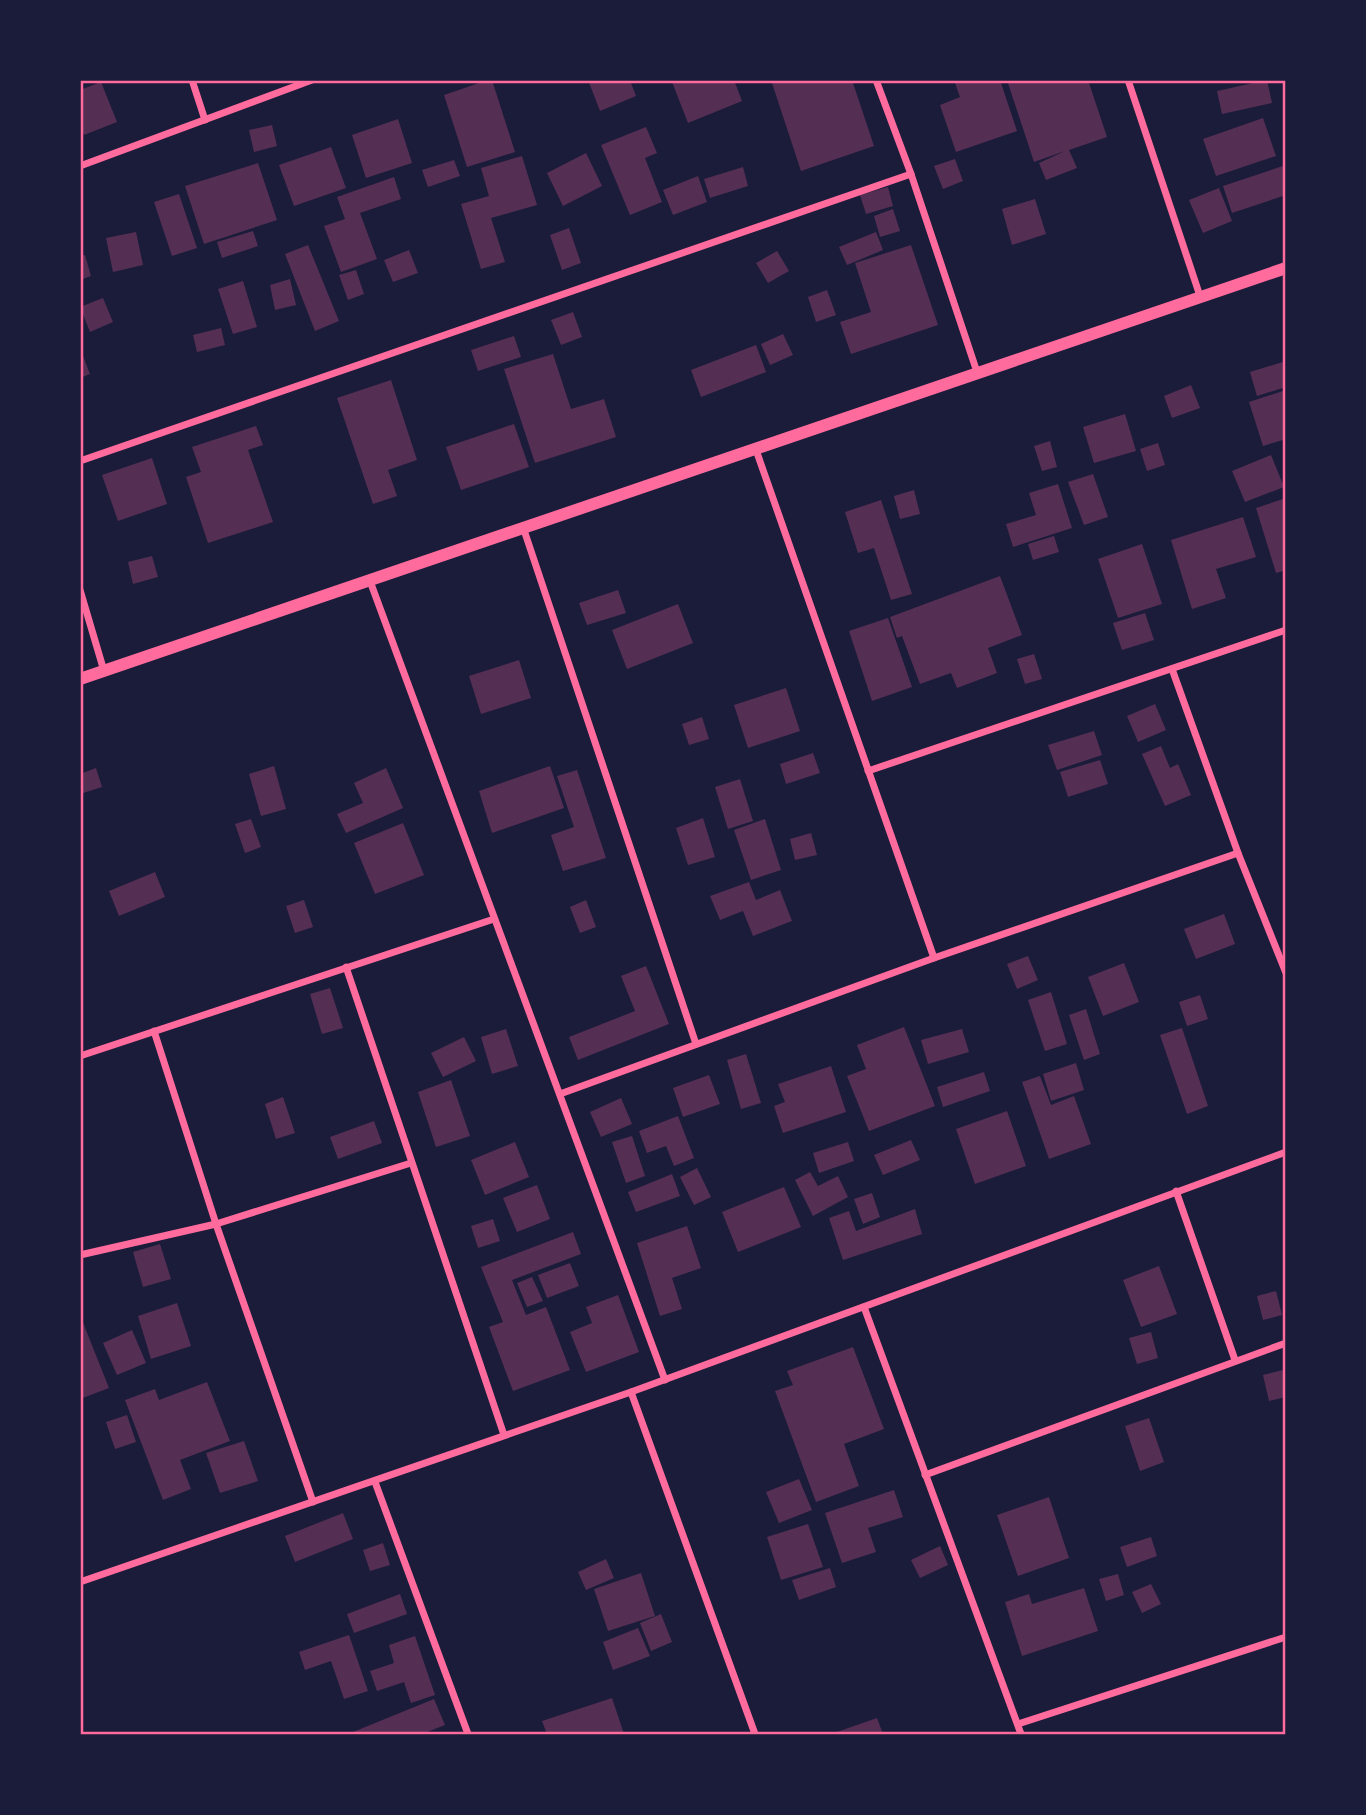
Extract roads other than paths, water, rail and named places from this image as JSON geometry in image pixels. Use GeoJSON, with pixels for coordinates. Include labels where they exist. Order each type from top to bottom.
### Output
{"type":"FeatureCollection","features":[{"type":"Feature","properties":{"kind":"street"},"geometry":{"type":"LineString","coordinates":[[192,80],[205,120]]}},
{"type":"Feature","properties":{"kind":"street"},"geometry":{"type":"LineString","coordinates":[[80,166],[312,80]]}},
{"type":"Feature","properties":{"kind":"street"},"geometry":{"type":"LineString","coordinates":[[876,80],[911,174],[977,372]]}},
{"type":"Feature","properties":{"kind":"street"},"geometry":{"type":"LineString","coordinates":[[1128,80],[1200,296]]}},
{"type":"Feature","properties":{"kind":"street"},"geometry":{"type":"LineString","coordinates":[[80,461],[911,174]]}},
{"type":"Feature","properties":{"kind":"street"},"geometry":{"type":"LineString","coordinates":[[80,679],[524,530],[755,447],[1286,268]]}},
{"type":"Feature","properties":{"kind":"street"},"geometry":{"type":"LineString","coordinates":[[755,447],[934,958]]}},
{"type":"Feature","properties":{"kind":"street"},"geometry":{"type":"LineString","coordinates":[[524,530],[696,1044]]}},
{"type":"Feature","properties":{"kind":"street"},"geometry":{"type":"LineString","coordinates":[[370,581],[665,1380]]}},
{"type":"Feature","properties":{"kind":"street"},"geometry":{"type":"LineString","coordinates":[[80,590],[104,671]]}},
{"type":"Feature","properties":{"kind":"street"},"geometry":{"type":"LineString","coordinates":[[867,771],[1286,630]]}},
{"type":"Feature","properties":{"kind":"street"},"geometry":{"type":"LineString","coordinates":[[1172,668],[1238,853],[1286,974]]}},
{"type":"Feature","properties":{"kind":"street"},"geometry":{"type":"LineString","coordinates":[[559,1094],[934,958],[1238,853]]}},
{"type":"Feature","properties":{"kind":"street"},"geometry":{"type":"LineString","coordinates":[[80,1056],[494,919]]}},
{"type":"Feature","properties":{"kind":"street"},"geometry":{"type":"LineString","coordinates":[[346,967],[504,1435]]}},
{"type":"Feature","properties":{"kind":"street"},"geometry":{"type":"LineString","coordinates":[[154,1031],[216,1224],[313,1503]]}},
{"type":"Feature","properties":{"kind":"street"},"geometry":{"type":"LineString","coordinates":[[80,1582],[665,1380],[1286,1152]]}},
{"type":"Feature","properties":{"kind":"street"},"geometry":{"type":"LineString","coordinates":[[80,1255],[216,1224],[411,1163]]}},
{"type":"Feature","properties":{"kind":"street"},"geometry":{"type":"LineString","coordinates":[[1176,1191],[1235,1360]]}},
{"type":"Feature","properties":{"kind":"street"},"geometry":{"type":"LineString","coordinates":[[864,1307],[1021,1734]]}},
{"type":"Feature","properties":{"kind":"street"},"geometry":{"type":"LineString","coordinates":[[925,1475],[1286,1343]]}},
{"type":"Feature","properties":{"kind":"street"},"geometry":{"type":"LineString","coordinates":[[631,1392],[755,1734]]}},
{"type":"Feature","properties":{"kind":"street"},"geometry":{"type":"LineString","coordinates":[[375,1482],[468,1734]]}},
{"type":"Feature","properties":{"kind":"street"},"geometry":{"type":"LineString","coordinates":[[1018,1724],[1286,1637]]}}]}
